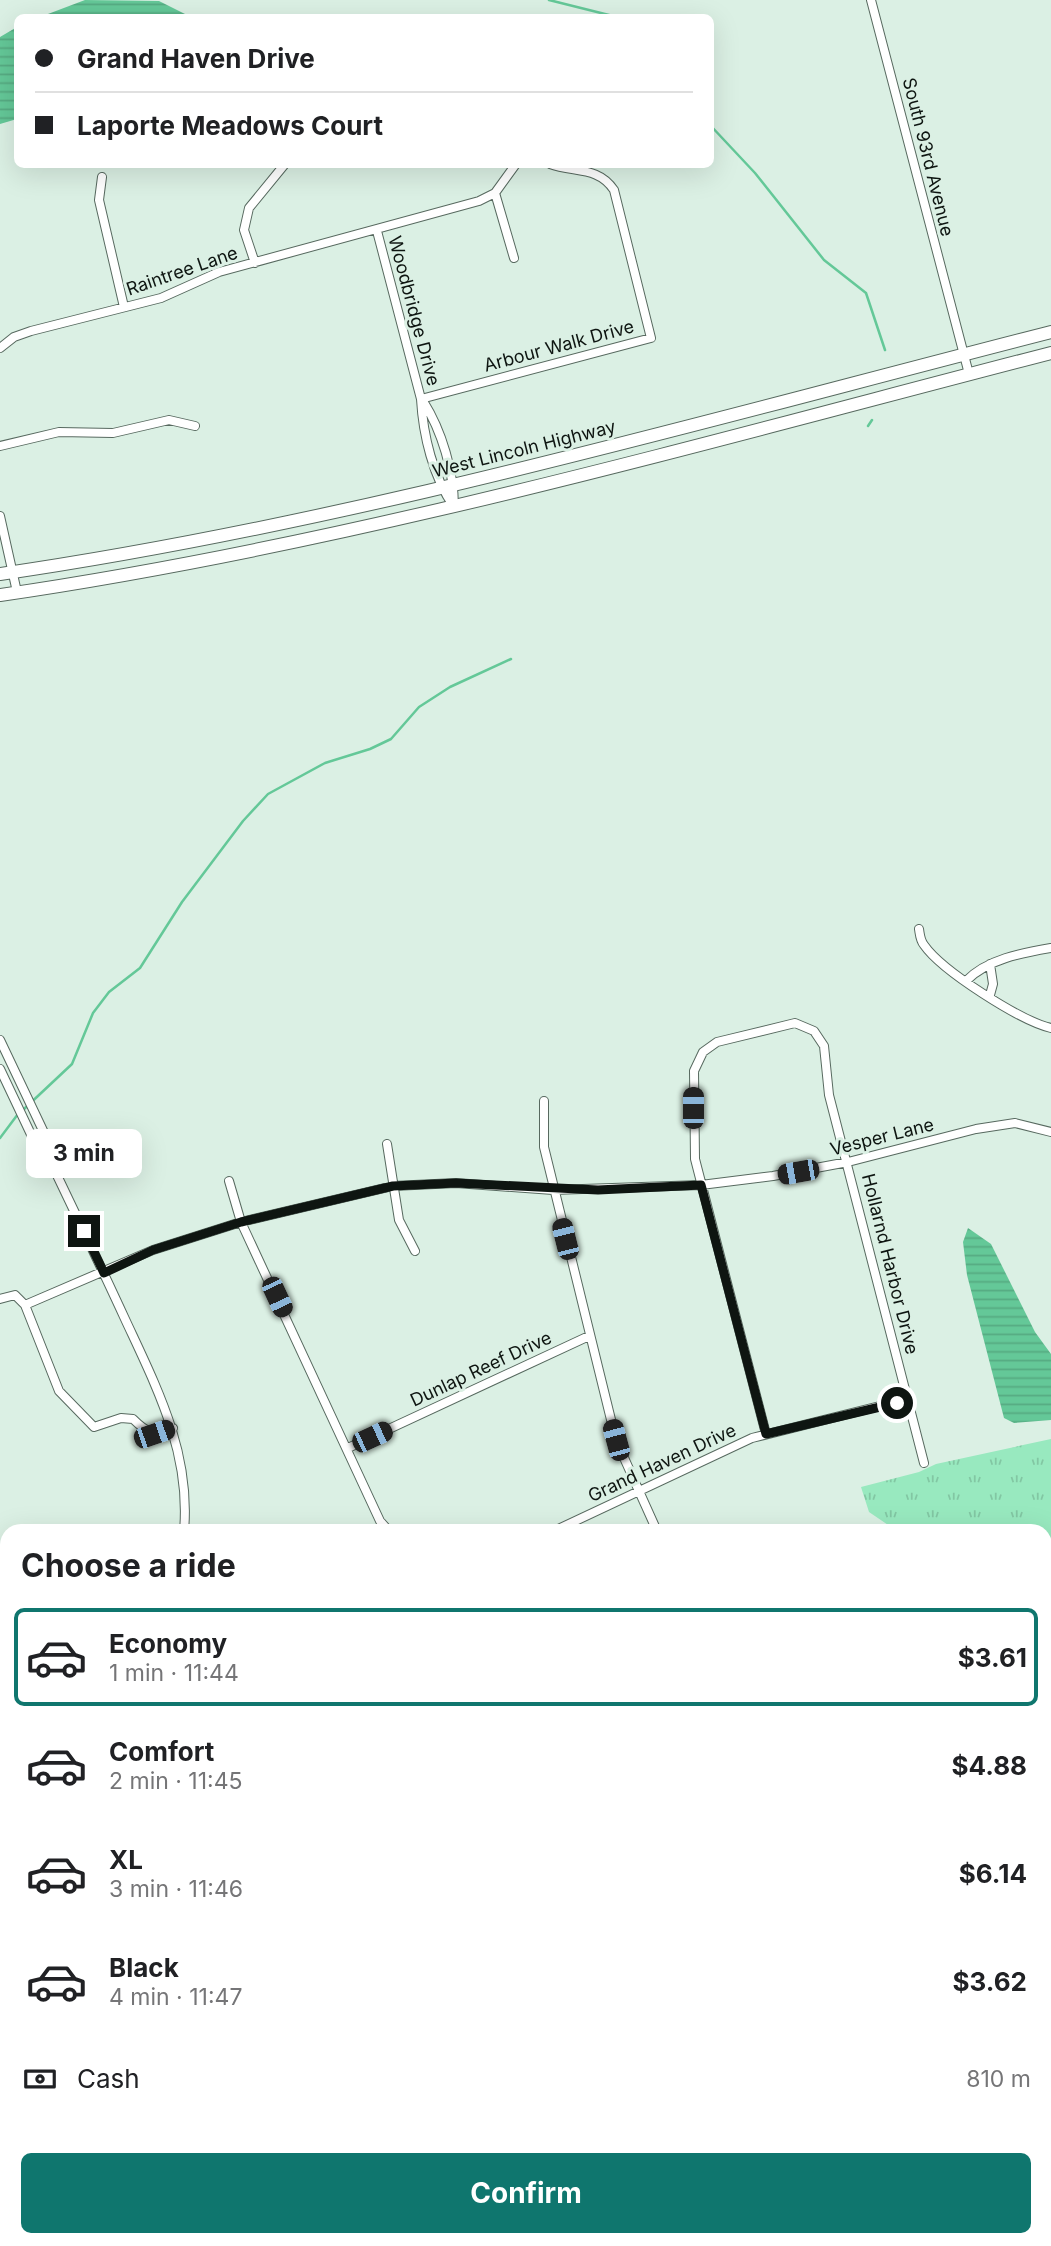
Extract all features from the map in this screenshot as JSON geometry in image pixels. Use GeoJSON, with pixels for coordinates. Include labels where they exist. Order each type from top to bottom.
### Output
{"type":"FeatureCollection","features":[{"type":"Feature","properties":{"kind":"main road","name":"West Lincoln Highway"},"geometry":{"type":"LineString","coordinates":[[6,573],[251,532],[454,485],[1051,332]]}},
{"type":"Feature","properties":{"kind":"main road"},"geometry":{"type":"LineString","coordinates":[[0,594],[256,552],[454,506],[1051,353]]}},
{"type":"Feature","properties":{"kind":"street","name":"South 93rd Avenue"},"geometry":{"type":"LineString","coordinates":[[871,0],[969,374]]}},
{"type":"Feature","properties":{"kind":"street"},"geometry":{"type":"LineString","coordinates":[[255,263],[244,230],[249,208],[282,168]]}},
{"type":"Feature","properties":{"kind":"street"},"geometry":{"type":"LineString","coordinates":[[513,168],[495,193],[514,258]]}},
{"type":"Feature","properties":{"kind":"street","name":"Arbour Walk Drive"},"geometry":{"type":"LineString","coordinates":[[421,399],[651,338],[614,190],[601,175],[569,168]]}},
{"type":"Feature","properties":{"kind":"street"},"geometry":{"type":"LineString","coordinates":[[102,177],[99,200],[124,307]]}},
{"type":"Feature","properties":{"kind":"street","name":"Raintree Lane"},"geometry":{"type":"LineString","coordinates":[[0,348],[14,337],[31,331],[175,293],[211,275],[377,231],[394,222],[479,201],[495,193]]}},
{"type":"Feature","properties":{"kind":"street","name":"Woodbridge Drive"},"geometry":{"type":"LineString","coordinates":[[377,231],[421,399],[422,419],[440,488],[454,506]]}},
{"type":"Feature","properties":{"kind":"street","name":"Woodbridge Drive"},"geometry":{"type":"LineString","coordinates":[[421,399],[433,417],[454,485],[454,506]]}},
{"type":"Feature","properties":{"kind":"street"},"geometry":{"type":"LineString","coordinates":[[0,446],[59,432],[113,433],[169,420],[195,426]]}},
{"type":"Feature","properties":{"kind":"street"},"geometry":{"type":"LineString","coordinates":[[0,516],[6,573],[18,592]]}},
{"type":"Feature","properties":{"kind":"street"},"geometry":{"type":"LineString","coordinates":[[919,929],[925,947],[966,981],[1028,1021],[1051,1028]]}},
{"type":"Feature","properties":{"kind":"street"},"geometry":{"type":"LineString","coordinates":[[966,981],[978,969],[990,964],[1051,948]]}},
{"type":"Feature","properties":{"kind":"street"},"geometry":{"type":"LineString","coordinates":[[990,964],[993,984],[990,995]]}},
{"type":"Feature","properties":{"kind":"street","name":"Hollarnd Harbor Drive"},"geometry":{"type":"LineString","coordinates":[[701,1185],[693,1144],[694,1071],[699,1058],[717,1042],[786,1024],[810,1028],[824,1046],[829,1095],[923,1463]]}},
{"type":"Feature","properties":{"kind":"street"},"geometry":{"type":"LineString","coordinates":[[0,1040],[57,1160],[54,1169]]}},
{"type":"Feature","properties":{"kind":"street"},"geometry":{"type":"LineString","coordinates":[[0,1069],[45,1164],[54,1169],[173,1428],[183,1476],[184,1524]]}},
{"type":"Feature","properties":{"kind":"street"},"geometry":{"type":"LineString","coordinates":[[544,1101],[544,1147],[589,1336],[616,1440],[654,1524]]}},
{"type":"Feature","properties":{"kind":"street","name":"Vesper Lane"},"geometry":{"type":"LineString","coordinates":[[25,1305],[153,1250],[241,1222],[393,1186],[456,1183],[553,1190],[701,1185],[773,1176],[1015,1123],[1051,1132]]}},
{"type":"Feature","properties":{"kind":"street"},"geometry":{"type":"LineString","coordinates":[[387,1144],[399,1220],[404,1236],[415,1251]]}},
{"type":"Feature","properties":{"kind":"street"},"geometry":{"type":"LineString","coordinates":[[229,1181],[241,1222],[383,1524]]}},
{"type":"Feature","properties":{"kind":"street"},"geometry":{"type":"LineString","coordinates":[[701,1185],[766,1434]]}},
{"type":"Feature","properties":{"kind":"street"},"geometry":{"type":"LineString","coordinates":[[0,1299],[15,1295],[25,1305],[59,1391],[94,1427],[121,1418],[133,1419],[145,1432],[154,1434],[173,1428]]}},
{"type":"Feature","properties":{"kind":"street","name":"Dunlap Reef Drive"},"geometry":{"type":"LineString","coordinates":[[348,1448],[589,1336]]}},
{"type":"Feature","properties":{"kind":"street","name":"Grand Haven Drive"},"geometry":{"type":"LineString","coordinates":[[569,1524],[733,1446],[766,1434],[908,1399]]}},
{"type":"Feature","properties":{"kind":"green space"},"geometry":{"type":"Polygon","coordinates":[[[1051,1439],[1051,1524],[887,1524],[869,1512],[861,1487],[919,1472],[936,1464],[1051,1439]]]}},
{"type":"Feature","properties":{"kind":"shaded area"},"geometry":{"type":"Polygon","coordinates":[[[85,0],[159,1],[185,14],[48,14],[85,0]]]}},
{"type":"Feature","properties":{"kind":"shaded area"},"geometry":{"type":"Polygon","coordinates":[[[14,29],[14,120],[0,124],[0,37],[14,29]]]}},
{"type":"Feature","properties":{"kind":"shaded area"},"geometry":{"type":"Polygon","coordinates":[[[968,1228],[991,1244],[1035,1332],[1051,1354],[1051,1420],[1014,1423],[1004,1418],[967,1275],[963,1242],[968,1228]]]}},
{"type":"Feature","properties":{"kind":"waterway"},"geometry":{"type":"LineString","coordinates":[[549,0],[605,14]]}},
{"type":"Feature","properties":{"kind":"waterway"},"geometry":{"type":"LineString","coordinates":[[714,129],[755,173],[824,260],[866,293],[885,350]]}},
{"type":"Feature","properties":{"kind":"waterway"},"geometry":{"type":"LineString","coordinates":[[868,426],[872,420]]}},
{"type":"Feature","properties":{"kind":"waterway"},"geometry":{"type":"LineString","coordinates":[[23,1110],[72,1064],[93,1013],[109,992],[140,968],[182,902],[243,821],[268,794],[325,763],[370,749],[391,739],[419,707],[450,687],[511,659]]}},
{"type":"Feature","properties":{"kind":"waterway"},"geometry":{"type":"LineString","coordinates":[[0,1138],[18,1114]]}},
{"type":"Feature","properties":{"kind":"route"},"geometry":{"type":"LineString","coordinates":[[84,1231],[104,1273],[153,1250],[241,1222],[393,1186],[456,1183],[553,1190],[598,1190],[701,1185],[766,1434],[897,1403]]}}]}
